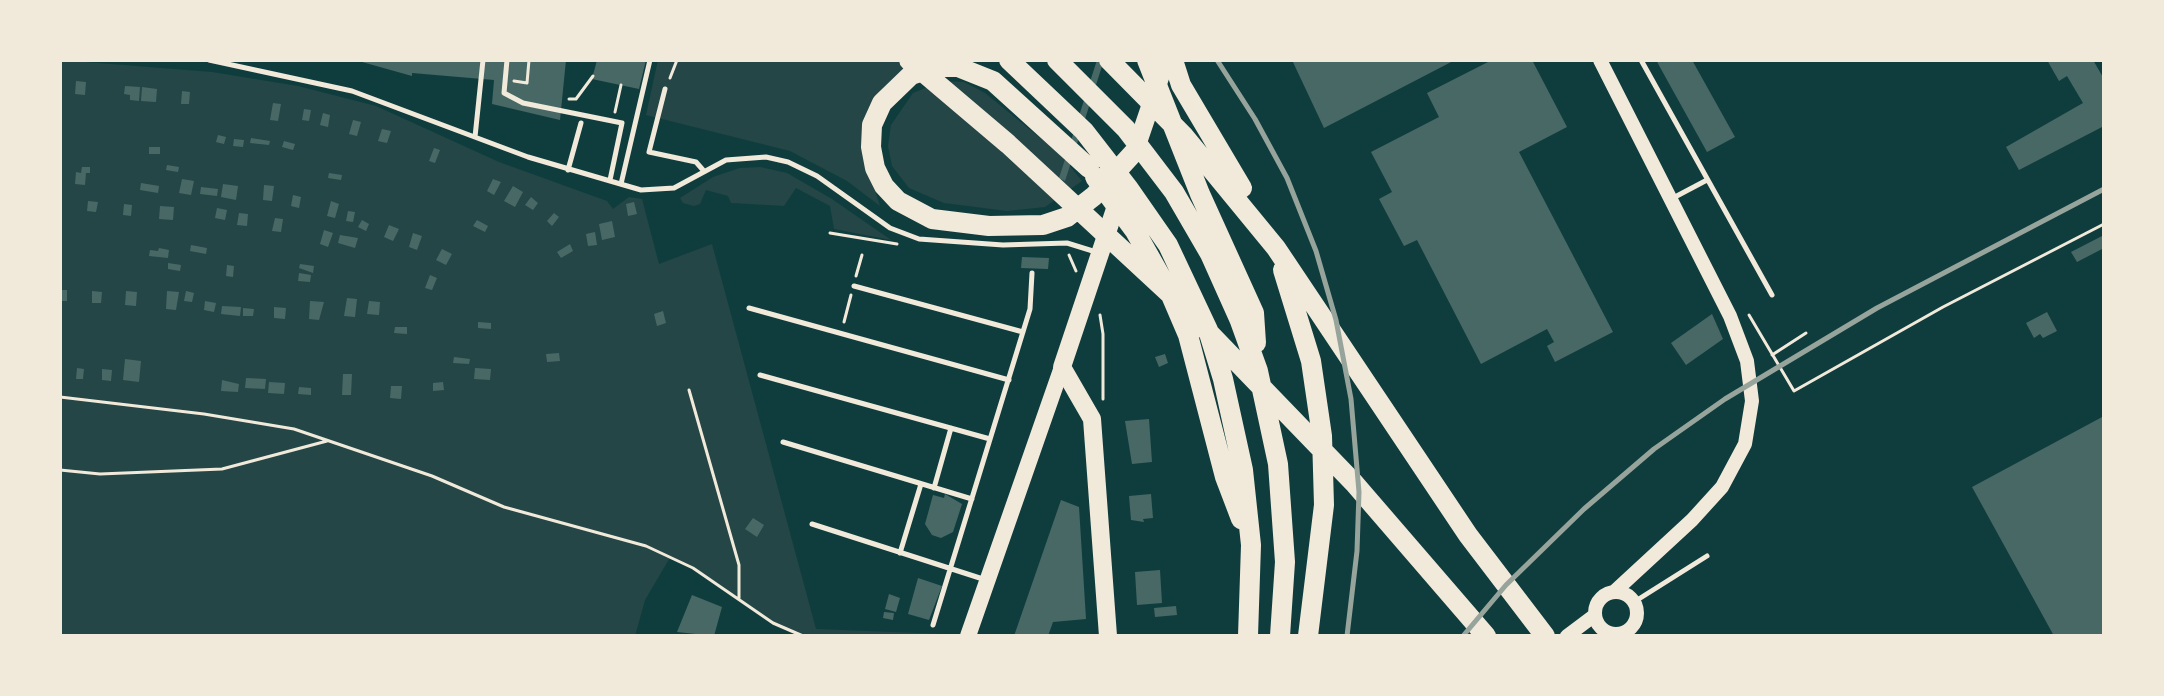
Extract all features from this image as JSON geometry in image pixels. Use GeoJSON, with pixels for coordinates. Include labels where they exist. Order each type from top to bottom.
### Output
{"type":"FeatureCollection","features":[{"type":"Feature","properties":{"kind":"highway"},"geometry":{"type":"LineString","coordinates":[[909,60],[1079,208],[1196,319],[1354,483],[1486,636]]}},
{"type":"Feature","properties":{"kind":"highway"},"geometry":{"type":"LineString","coordinates":[[982,60],[1068,138],[1135,231],[1182,321],[1204,385],[1225,477],[1251,545]]}},
{"type":"Feature","properties":{"kind":"highway"},"geometry":{"type":"LineString","coordinates":[[1009,60],[1058,105],[1107,159],[1148,215],[1181,269],[1208,330],[1223,379],[1243,470],[1251,545],[1248,636]]}},
{"type":"Feature","properties":{"kind":"highway"},"geometry":{"type":"LineString","coordinates":[[1057,60],[1126,129],[1174,192],[1224,281],[1258,371],[1272,424],[1283,509],[1285,562],[1280,636]]}},
{"type":"Feature","properties":{"kind":"highway"},"geometry":{"type":"LineString","coordinates":[[1109,60],[1184,136],[1276,248],[1460,524],[1545,636]]}},
{"type":"Feature","properties":{"kind":"highway"},"geometry":{"type":"LineString","coordinates":[[1162,64],[1200,194],[1254,313],[1258,371]]}},
{"type":"Feature","properties":{"kind":"highway"},"geometry":{"type":"LineString","coordinates":[[1162,64],[1181,85],[1251,204],[1289,284],[1316,385],[1324,486],[1308,636]]}},
{"type":"Feature","properties":{"kind":"highway"},"geometry":{"type":"LineString","coordinates":[[1089,168],[993,81],[958,67],[936,67],[911,75],[882,103],[872,125],[871,147],[884,186],[898,201],[932,219],[989,226],[1043,225],[1067,217],[1094,196],[1136,150]]}},
{"type":"Feature","properties":{"kind":"main road"},"geometry":{"type":"LineString","coordinates":[[968,636],[1136,150],[1162,64]]}},
{"type":"Feature","properties":{"kind":"main road"},"geometry":{"type":"LineString","coordinates":[[1062,367],[1092,419],[1108,636]]}},
{"type":"Feature","properties":{"kind":"street"},"geometry":{"type":"LineString","coordinates":[[1567,636],[1595,615],[1600,599],[1614,592],[1692,520],[1733,470],[1748,435],[1751,383],[1737,330],[1600,60]]}},
{"type":"Feature","properties":{"kind":"street"},"geometry":{"type":"LineString","coordinates":[[1595,615],[1604,630],[1623,634],[1635,622],[1634,602],[1626,594],[1614,592]]}},
{"type":"Feature","properties":{"kind":"lane"},"geometry":{"type":"LineString","coordinates":[[209,60],[352,91],[568,170],[647,191],[667,190],[703,170],[738,158],[766,157],[788,162],[817,176],[890,228],[924,240],[1003,245],[1103,245]]}},
{"type":"Feature","properties":{"kind":"lane"},"geometry":{"type":"LineString","coordinates":[[475,137],[483,60]]}},
{"type":"Feature","properties":{"kind":"lane"},"geometry":{"type":"LineString","coordinates":[[507,60],[504,93],[523,103],[622,123],[610,181]]}},
{"type":"Feature","properties":{"kind":"lane"},"geometry":{"type":"LineString","coordinates":[[621,184],[650,60]]}},
{"type":"Feature","properties":{"kind":"lane"},"geometry":{"type":"LineString","coordinates":[[1641,60],[1772,295]]}},
{"type":"Feature","properties":{"kind":"lane"},"geometry":{"type":"LineString","coordinates":[[665,89],[649,152],[696,162],[703,170]]}},
{"type":"Feature","properties":{"kind":"lane"},"geometry":{"type":"LineString","coordinates":[[568,170],[581,123]]}},
{"type":"Feature","properties":{"kind":"lane"},"geometry":{"type":"LineString","coordinates":[[1671,199],[1707,180]]}},
{"type":"Feature","properties":{"kind":"lane"},"geometry":{"type":"LineString","coordinates":[[933,625],[1030,309],[1032,273]]}},
{"type":"Feature","properties":{"kind":"lane"},"geometry":{"type":"LineString","coordinates":[[854,286],[1023,332]]}},
{"type":"Feature","properties":{"kind":"lane"},"geometry":{"type":"LineString","coordinates":[[749,308],[1009,380]]}},
{"type":"Feature","properties":{"kind":"lane"},"geometry":{"type":"LineString","coordinates":[[760,375],[990,439]]}},
{"type":"Feature","properties":{"kind":"lane"},"geometry":{"type":"LineString","coordinates":[[934,488],[951,428]]}},
{"type":"Feature","properties":{"kind":"lane"},"geometry":{"type":"LineString","coordinates":[[783,442],[972,499]]}},
{"type":"Feature","properties":{"kind":"lane"},"geometry":{"type":"LineString","coordinates":[[900,553],[921,484]]}},
{"type":"Feature","properties":{"kind":"lane"},"geometry":{"type":"LineString","coordinates":[[812,524],[986,581]]}},
{"type":"Feature","properties":{"kind":"lane"},"geometry":{"type":"LineString","coordinates":[[1634,602],[1707,556]]}},
{"type":"Feature","properties":{"kind":"path"},"geometry":{"type":"LineString","coordinates":[[510,93],[511,81],[527,83],[529,60]]}},
{"type":"Feature","properties":{"kind":"path"},"geometry":{"type":"LineString","coordinates":[[665,89],[677,60]]}},
{"type":"Feature","properties":{"kind":"path"},"geometry":{"type":"LineString","coordinates":[[563,98],[576,99],[593,76]]}},
{"type":"Feature","properties":{"kind":"path"},"geometry":{"type":"LineString","coordinates":[[1745,309],[1794,391],[1943,307],[2104,224]]}},
{"type":"Feature","properties":{"kind":"path"},"geometry":{"type":"LineString","coordinates":[[830,233],[903,245],[924,240]]}},
{"type":"Feature","properties":{"kind":"path"},"geometry":{"type":"LineString","coordinates":[[1092,277],[1103,334],[1103,400]]}},
{"type":"Feature","properties":{"kind":"path"},"geometry":{"type":"LineString","coordinates":[[1772,355],[1806,333]]}},
{"type":"Feature","properties":{"kind":"path"},"geometry":{"type":"LineString","coordinates":[[689,390],[739,565],[739,598]]}},
{"type":"Feature","properties":{"kind":"path"},"geometry":{"type":"LineString","coordinates":[[60,397],[204,414],[294,429],[432,476],[504,507],[646,546],[693,568],[779,627],[803,636]]}},
{"type":"Feature","properties":{"kind":"path"},"geometry":{"type":"LineString","coordinates":[[60,470],[100,474],[222,469],[327,441]]}},
{"type":"Feature","properties":{"kind":"shaded area"},"geometry":{"type":"Polygon","coordinates":[[[60,60],[212,72],[298,86],[376,106],[499,162],[607,201],[613,209],[629,197],[642,199],[659,264],[712,244],[816,629],[944,634],[801,636],[773,624],[718,583],[671,556],[645,600],[635,636],[60,636],[60,60]]]}},
{"type":"Feature","properties":{"kind":"shaded area"},"geometry":{"type":"Polygon","coordinates":[[[658,60],[918,60],[888,83],[873,185],[880,206],[847,181],[790,151],[646,115],[658,60]]]}},
{"type":"Feature","properties":{"kind":"shaded area"},"geometry":{"type":"Polygon","coordinates":[[[943,81],[964,82],[985,93],[1060,154],[1082,181],[1045,207],[1007,211],[944,203],[909,188],[892,166],[888,146],[891,125],[913,93],[943,81]]]}},
{"type":"Feature","properties":{"kind":"shaded area"},"geometry":{"type":"Polygon","coordinates":[[[760,167],[787,173],[832,199],[891,240],[834,229],[830,206],[796,188],[784,206],[731,203],[728,196],[706,190],[700,204],[694,206],[683,203],[680,198],[713,177],[740,168],[760,167]]]}},
{"type":"Feature","properties":{"kind":"building"},"geometry":{"type":"Polygon","coordinates":[[[355,60],[566,60],[560,120],[492,104],[494,80],[412,73],[412,76],[355,60]]]}},
{"type":"Feature","properties":{"kind":"building"},"geometry":{"type":"Polygon","coordinates":[[[597,60],[646,60],[639,89],[592,79],[597,60]]]}},
{"type":"Feature","properties":{"kind":"building"},"geometry":{"type":"Polygon","coordinates":[[[1097,60],[1104,60],[1065,181],[1059,178],[1097,60]]]}},
{"type":"Feature","properties":{"kind":"building"},"geometry":{"type":"Polygon","coordinates":[[[1292,60],[1354,61],[1455,60],[1324,128],[1292,60]]]}},
{"type":"Feature","properties":{"kind":"building"},"geometry":{"type":"Polygon","coordinates":[[[1492,60],[1532,60],[1567,127],[1519,152],[1613,332],[1555,362],[1547,346],[1554,342],[1547,329],[1481,364],[1417,240],[1404,246],[1379,199],[1392,192],[1371,152],[1439,117],[1427,93],[1492,60]]]}},
{"type":"Feature","properties":{"kind":"building"},"geometry":{"type":"Polygon","coordinates":[[[1656,60],[1692,60],[1735,137],[1707,152],[1656,60]]]}},
{"type":"Feature","properties":{"kind":"building"},"geometry":{"type":"Polygon","coordinates":[[[2047,60],[2093,60],[2104,79],[2104,126],[2019,170],[2006,147],[2083,103],[2067,76],[2059,81],[2047,60]]]}},
{"type":"Feature","properties":{"kind":"building"},"geometry":{"type":"Polygon","coordinates":[[[76,81],[86,82],[85,95],[75,94],[76,81]]]}},
{"type":"Feature","properties":{"kind":"building"},"geometry":{"type":"Polygon","coordinates":[[[125,86],[140,87],[139,101],[130,100],[130,95],[124,94],[125,86]]]}},
{"type":"Feature","properties":{"kind":"building"},"geometry":{"type":"Polygon","coordinates":[[[142,87],[157,89],[156,102],[141,101],[142,87]]]}},
{"type":"Feature","properties":{"kind":"building"},"geometry":{"type":"Polygon","coordinates":[[[182,91],[190,92],[189,104],[181,104],[182,91]]]}},
{"type":"Feature","properties":{"kind":"building"},"geometry":{"type":"Polygon","coordinates":[[[273,103],[281,104],[278,121],[270,120],[273,103]]]}},
{"type":"Feature","properties":{"kind":"building"},"geometry":{"type":"Polygon","coordinates":[[[304,109],[311,110],[309,121],[302,120],[304,109]]]}},
{"type":"Feature","properties":{"kind":"building"},"geometry":{"type":"Polygon","coordinates":[[[323,113],[330,115],[328,127],[320,125],[323,113]]]}},
{"type":"Feature","properties":{"kind":"building"},"geometry":{"type":"Polygon","coordinates":[[[353,120],[361,122],[357,136],[349,134],[353,120]]]}},
{"type":"Feature","properties":{"kind":"building"},"geometry":{"type":"Polygon","coordinates":[[[382,129],[391,131],[387,143],[378,141],[382,129]]]}},
{"type":"Feature","properties":{"kind":"building"},"geometry":{"type":"Polygon","coordinates":[[[218,135],[226,137],[224,144],[216,142],[218,135]]]}},
{"type":"Feature","properties":{"kind":"building"},"geometry":{"type":"Polygon","coordinates":[[[251,138],[270,141],[269,145],[250,143],[251,138]]]}},
{"type":"Feature","properties":{"kind":"building"},"geometry":{"type":"Polygon","coordinates":[[[234,139],[244,140],[243,147],[233,146],[234,139]]]}},
{"type":"Feature","properties":{"kind":"building"},"geometry":{"type":"Polygon","coordinates":[[[284,141],[295,144],[293,150],[282,147],[284,141]]]}},
{"type":"Feature","properties":{"kind":"building"},"geometry":{"type":"Polygon","coordinates":[[[149,147],[160,147],[160,154],[149,154],[149,147]]]}},
{"type":"Feature","properties":{"kind":"building"},"geometry":{"type":"Polygon","coordinates":[[[434,148],[440,150],[435,163],[429,161],[434,148]]]}},
{"type":"Feature","properties":{"kind":"building"},"geometry":{"type":"Polygon","coordinates":[[[167,165],[179,167],[178,172],[166,170],[167,165]]]}},
{"type":"Feature","properties":{"kind":"building"},"geometry":{"type":"Polygon","coordinates":[[[82,167],[90,167],[90,173],[86,173],[85,185],[75,184],[76,172],[81,173],[82,167]]]}},
{"type":"Feature","properties":{"kind":"building"},"geometry":{"type":"Polygon","coordinates":[[[329,173],[342,175],[341,180],[328,178],[329,173]]]}},
{"type":"Feature","properties":{"kind":"building"},"geometry":{"type":"Polygon","coordinates":[[[182,179],[194,181],[191,195],[179,193],[182,179]]]}},
{"type":"Feature","properties":{"kind":"building"},"geometry":{"type":"Polygon","coordinates":[[[493,179],[501,182],[494,195],[487,191],[493,179]]]}},
{"type":"Feature","properties":{"kind":"building"},"geometry":{"type":"Polygon","coordinates":[[[141,183],[159,186],[158,193],[140,190],[141,183]]]}},
{"type":"Feature","properties":{"kind":"building"},"geometry":{"type":"Polygon","coordinates":[[[223,184],[238,186],[236,200],[221,197],[223,184]]]}},
{"type":"Feature","properties":{"kind":"building"},"geometry":{"type":"Polygon","coordinates":[[[264,185],[274,186],[272,201],[263,200],[264,185]]]}},
{"type":"Feature","properties":{"kind":"building"},"geometry":{"type":"Polygon","coordinates":[[[513,186],[523,192],[515,207],[504,201],[513,186]]]}},
{"type":"Feature","properties":{"kind":"building"},"geometry":{"type":"Polygon","coordinates":[[[201,187],[218,189],[217,196],[200,194],[201,187]]]}},
{"type":"Feature","properties":{"kind":"building"},"geometry":{"type":"Polygon","coordinates":[[[293,195],[301,197],[299,208],[291,206],[293,195]]]}},
{"type":"Feature","properties":{"kind":"building"},"geometry":{"type":"Polygon","coordinates":[[[531,197],[538,203],[533,210],[525,205],[531,197]]]}},
{"type":"Feature","properties":{"kind":"building"},"geometry":{"type":"Polygon","coordinates":[[[88,201],[98,202],[96,212],[87,211],[88,201]]]}},
{"type":"Feature","properties":{"kind":"building"},"geometry":{"type":"Polygon","coordinates":[[[331,201],[339,204],[335,218],[327,216],[331,201]]]}},
{"type":"Feature","properties":{"kind":"building"},"geometry":{"type":"Polygon","coordinates":[[[634,202],[637,214],[628,216],[626,204],[634,202]]]}},
{"type":"Feature","properties":{"kind":"building"},"geometry":{"type":"Polygon","coordinates":[[[124,204],[132,205],[131,216],[123,215],[124,204]]]}},
{"type":"Feature","properties":{"kind":"building"},"geometry":{"type":"Polygon","coordinates":[[[160,206],[174,207],[173,220],[159,219],[160,206]]]}},
{"type":"Feature","properties":{"kind":"building"},"geometry":{"type":"Polygon","coordinates":[[[217,208],[227,210],[225,220],[215,218],[217,208]]]}},
{"type":"Feature","properties":{"kind":"building"},"geometry":{"type":"Polygon","coordinates":[[[348,211],[355,212],[353,222],[346,221],[348,211]]]}},
{"type":"Feature","properties":{"kind":"building"},"geometry":{"type":"Polygon","coordinates":[[[239,213],[248,214],[247,226],[237,225],[239,213]]]}},
{"type":"Feature","properties":{"kind":"building"},"geometry":{"type":"Polygon","coordinates":[[[554,213],[559,217],[552,226],[547,221],[554,213]]]}},
{"type":"Feature","properties":{"kind":"building"},"geometry":{"type":"Polygon","coordinates":[[[275,218],[283,219],[281,232],[272,231],[275,218]]]}},
{"type":"Feature","properties":{"kind":"building"},"geometry":{"type":"Polygon","coordinates":[[[362,220],[369,224],[366,231],[358,227],[362,220]]]}},
{"type":"Feature","properties":{"kind":"building"},"geometry":{"type":"Polygon","coordinates":[[[477,220],[488,226],[485,232],[473,226],[477,220]]]}},
{"type":"Feature","properties":{"kind":"building"},"geometry":{"type":"Polygon","coordinates":[[[612,221],[615,237],[602,240],[599,224],[612,221]]]}},
{"type":"Feature","properties":{"kind":"building"},"geometry":{"type":"Polygon","coordinates":[[[389,225],[399,229],[393,241],[384,237],[389,225]]]}},
{"type":"Feature","properties":{"kind":"building"},"geometry":{"type":"Polygon","coordinates":[[[324,230],[333,233],[328,247],[320,244],[324,230]]]}},
{"type":"Feature","properties":{"kind":"building"},"geometry":{"type":"Polygon","coordinates":[[[595,232],[597,245],[588,246],[586,234],[595,232]]]}},
{"type":"Feature","properties":{"kind":"building"},"geometry":{"type":"Polygon","coordinates":[[[413,233],[422,236],[417,250],[409,247],[413,233]]]}},
{"type":"Feature","properties":{"kind":"building"},"geometry":{"type":"Polygon","coordinates":[[[340,235],[358,238],[355,248],[338,243],[340,235]]]}},
{"type":"Feature","properties":{"kind":"building"},"geometry":{"type":"Polygon","coordinates":[[[2104,235],[2104,248],[2077,262],[2071,252],[2104,235]]]}},
{"type":"Feature","properties":{"kind":"building"},"geometry":{"type":"Polygon","coordinates":[[[570,244],[573,251],[561,258],[557,252],[570,244]]]}},
{"type":"Feature","properties":{"kind":"building"},"geometry":{"type":"Polygon","coordinates":[[[191,245],[207,248],[206,254],[190,251],[191,245]]]}},
{"type":"Feature","properties":{"kind":"building"},"geometry":{"type":"Polygon","coordinates":[[[159,248],[169,250],[168,258],[149,256],[150,250],[158,251],[159,248]]]}},
{"type":"Feature","properties":{"kind":"building"},"geometry":{"type":"Polygon","coordinates":[[[442,249],[452,254],[446,265],[436,260],[442,249]]]}},
{"type":"Feature","properties":{"kind":"building"},"geometry":{"type":"Polygon","coordinates":[[[1022,257],[1049,258],[1048,269],[1021,268],[1022,257]]]}},
{"type":"Feature","properties":{"kind":"building"},"geometry":{"type":"Polygon","coordinates":[[[168,263],[181,265],[180,271],[168,269],[168,263]]]}},
{"type":"Feature","properties":{"kind":"building"},"geometry":{"type":"Polygon","coordinates":[[[300,264],[314,266],[313,273],[299,268],[300,264]]]}},
{"type":"Feature","properties":{"kind":"building"},"geometry":{"type":"Polygon","coordinates":[[[227,265],[234,266],[233,277],[226,276],[227,265]]]}},
{"type":"Feature","properties":{"kind":"building"},"geometry":{"type":"Polygon","coordinates":[[[299,273],[311,275],[310,282],[298,281],[299,273]]]}},
{"type":"Feature","properties":{"kind":"building"},"geometry":{"type":"Polygon","coordinates":[[[430,275],[437,278],[432,290],[425,288],[430,275]]]}},
{"type":"Feature","properties":{"kind":"building"},"geometry":{"type":"Polygon","coordinates":[[[60,290],[67,290],[67,301],[60,301],[60,290]]]}},
{"type":"Feature","properties":{"kind":"building"},"geometry":{"type":"Polygon","coordinates":[[[92,291],[102,292],[101,303],[92,303],[92,291]]]}},
{"type":"Feature","properties":{"kind":"building"},"geometry":{"type":"Polygon","coordinates":[[[126,291],[137,292],[136,306],[125,305],[126,291]]]}},
{"type":"Feature","properties":{"kind":"building"},"geometry":{"type":"Polygon","coordinates":[[[167,291],[179,292],[176,310],[166,309],[167,291]]]}},
{"type":"Feature","properties":{"kind":"building"},"geometry":{"type":"Polygon","coordinates":[[[186,291],[194,293],[192,302],[184,301],[186,291]]]}},
{"type":"Feature","properties":{"kind":"building"},"geometry":{"type":"Polygon","coordinates":[[[347,298],[357,299],[355,317],[344,316],[347,298]]]}},
{"type":"Feature","properties":{"kind":"building"},"geometry":{"type":"Polygon","coordinates":[[[205,301],[216,303],[214,312],[204,310],[205,301]]]}},
{"type":"Feature","properties":{"kind":"building"},"geometry":{"type":"Polygon","coordinates":[[[310,301],[324,302],[319,320],[309,319],[310,301]]]}},
{"type":"Feature","properties":{"kind":"building"},"geometry":{"type":"Polygon","coordinates":[[[369,301],[380,302],[379,315],[367,314],[369,301]]]}},
{"type":"Feature","properties":{"kind":"building"},"geometry":{"type":"Polygon","coordinates":[[[222,306],[241,307],[240,316],[221,314],[222,306]]]}},
{"type":"Feature","properties":{"kind":"building"},"geometry":{"type":"Polygon","coordinates":[[[274,307],[286,308],[285,319],[274,318],[274,307]]]}},
{"type":"Feature","properties":{"kind":"building"},"geometry":{"type":"Polygon","coordinates":[[[243,308],[254,309],[253,316],[243,316],[243,308]]]}},
{"type":"Feature","properties":{"kind":"building"},"geometry":{"type":"Polygon","coordinates":[[[663,311],[666,323],[657,326],[654,314],[663,311]]]}},
{"type":"Feature","properties":{"kind":"building"},"geometry":{"type":"Polygon","coordinates":[[[2047,312],[2057,331],[2043,338],[2040,334],[2034,338],[2026,323],[2047,312]]]}},
{"type":"Feature","properties":{"kind":"building"},"geometry":{"type":"Polygon","coordinates":[[[1712,314],[1723,339],[1686,365],[1671,343],[1712,314]]]}},
{"type":"Feature","properties":{"kind":"building"},"geometry":{"type":"Polygon","coordinates":[[[478,322],[491,323],[491,329],[478,328],[478,322]]]}},
{"type":"Feature","properties":{"kind":"building"},"geometry":{"type":"Polygon","coordinates":[[[395,327],[407,327],[407,334],[394,333],[395,327]]]}},
{"type":"Feature","properties":{"kind":"building"},"geometry":{"type":"Polygon","coordinates":[[[559,353],[560,361],[547,362],[546,354],[559,353]]]}},
{"type":"Feature","properties":{"kind":"building"},"geometry":{"type":"Polygon","coordinates":[[[1165,354],[1168,363],[1159,367],[1155,357],[1165,354]]]}},
{"type":"Feature","properties":{"kind":"building"},"geometry":{"type":"Polygon","coordinates":[[[454,357],[470,359],[469,364],[453,363],[454,357]]]}},
{"type":"Feature","properties":{"kind":"building"},"geometry":{"type":"Polygon","coordinates":[[[125,359],[141,361],[139,382],[123,380],[125,359]]]}},
{"type":"Feature","properties":{"kind":"building"},"geometry":{"type":"Polygon","coordinates":[[[77,368],[84,369],[83,379],[76,379],[77,368]]]}},
{"type":"Feature","properties":{"kind":"building"},"geometry":{"type":"Polygon","coordinates":[[[475,368],[491,369],[490,380],[474,379],[475,368]]]}},
{"type":"Feature","properties":{"kind":"building"},"geometry":{"type":"Polygon","coordinates":[[[102,369],[112,370],[111,381],[102,380],[102,369]]]}},
{"type":"Feature","properties":{"kind":"building"},"geometry":{"type":"Polygon","coordinates":[[[343,374],[352,374],[351,395],[342,395],[343,374]]]}},
{"type":"Feature","properties":{"kind":"building"},"geometry":{"type":"Polygon","coordinates":[[[246,378],[266,379],[265,389],[245,388],[246,378]]]}},
{"type":"Feature","properties":{"kind":"building"},"geometry":{"type":"Polygon","coordinates":[[[222,380],[239,384],[238,392],[221,391],[222,380]]]}},
{"type":"Feature","properties":{"kind":"building"},"geometry":{"type":"Polygon","coordinates":[[[269,382],[285,383],[284,394],[268,393],[269,382]]]}},
{"type":"Feature","properties":{"kind":"building"},"geometry":{"type":"Polygon","coordinates":[[[443,382],[444,390],[433,391],[433,383],[443,382]]]}},
{"type":"Feature","properties":{"kind":"building"},"geometry":{"type":"Polygon","coordinates":[[[391,386],[402,386],[401,399],[390,398],[391,386]]]}},
{"type":"Feature","properties":{"kind":"building"},"geometry":{"type":"Polygon","coordinates":[[[299,387],[311,388],[311,395],[298,394],[299,387]]]}},
{"type":"Feature","properties":{"kind":"building"},"geometry":{"type":"Polygon","coordinates":[[[2104,416],[2104,636],[2054,636],[1972,487],[2104,416]]]}},
{"type":"Feature","properties":{"kind":"building"},"geometry":{"type":"Polygon","coordinates":[[[1149,419],[1152,462],[1132,464],[1125,421],[1149,419]]]}},
{"type":"Feature","properties":{"kind":"building"},"geometry":{"type":"Polygon","coordinates":[[[945,494],[962,504],[953,532],[941,538],[932,535],[925,524],[933,495],[944,498],[945,494]]]}},
{"type":"Feature","properties":{"kind":"building"},"geometry":{"type":"Polygon","coordinates":[[[1151,494],[1153,518],[1143,519],[1144,522],[1131,520],[1129,496],[1151,494]]]}},
{"type":"Feature","properties":{"kind":"building"},"geometry":{"type":"Polygon","coordinates":[[[1061,500],[1079,507],[1086,619],[1053,622],[1048,636],[1014,636],[1061,500]]]}},
{"type":"Feature","properties":{"kind":"building"},"geometry":{"type":"Polygon","coordinates":[[[753,518],[764,525],[757,537],[745,529],[753,518]]]}},
{"type":"Feature","properties":{"kind":"building"},"geometry":{"type":"Polygon","coordinates":[[[1160,570],[1162,603],[1137,605],[1135,572],[1160,570]]]}},
{"type":"Feature","properties":{"kind":"building"},"geometry":{"type":"Polygon","coordinates":[[[918,578],[942,586],[929,620],[908,614],[918,578]]]}},
{"type":"Feature","properties":{"kind":"building"},"geometry":{"type":"Polygon","coordinates":[[[889,594],[900,598],[896,612],[885,609],[889,594]]]}},
{"type":"Feature","properties":{"kind":"building"},"geometry":{"type":"Polygon","coordinates":[[[692,595],[722,607],[714,636],[677,632],[692,595]]]}},
{"type":"Feature","properties":{"kind":"building"},"geometry":{"type":"Polygon","coordinates":[[[1176,606],[1177,615],[1155,617],[1154,608],[1176,606]]]}},
{"type":"Feature","properties":{"kind":"building"},"geometry":{"type":"Polygon","coordinates":[[[884,612],[894,613],[893,620],[883,618],[884,612]]]}},
{"type":"Feature","properties":{"kind":"railway"},"geometry":{"type":"LineString","coordinates":[[1217,60],[1255,119],[1287,178],[1316,251],[1336,320],[1351,399],[1359,492],[1357,551],[1347,636]]}},
{"type":"Feature","properties":{"kind":"railway"},"geometry":{"type":"LineString","coordinates":[[1463,636],[1506,585],[1584,509],[1654,449],[1725,399],[1877,308],[2104,189]]}}]}
